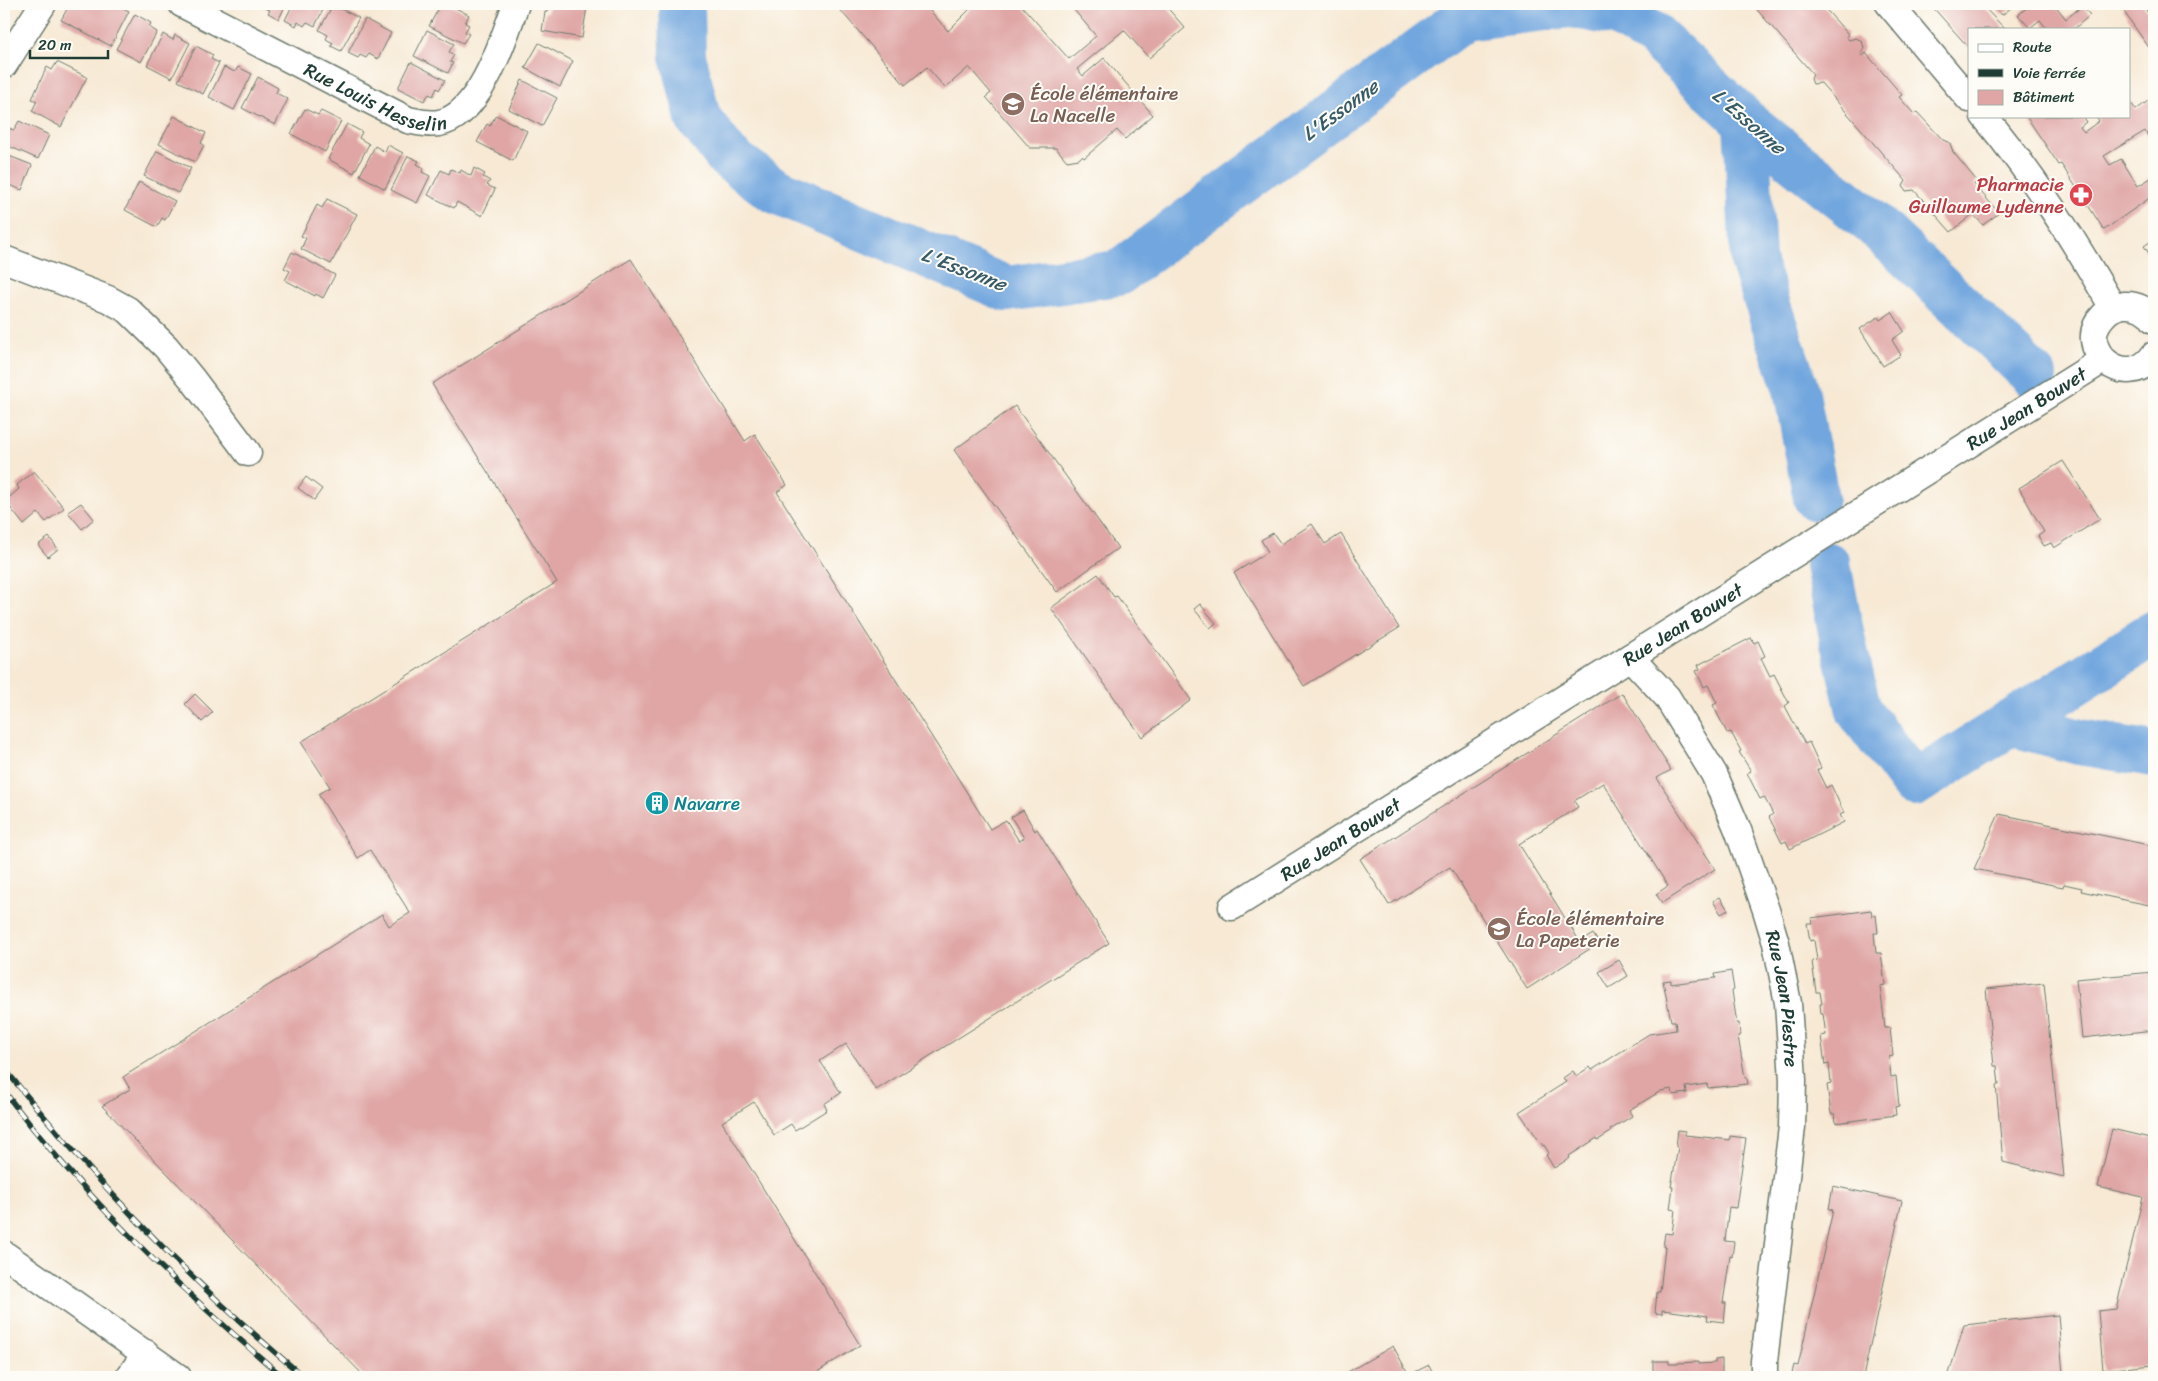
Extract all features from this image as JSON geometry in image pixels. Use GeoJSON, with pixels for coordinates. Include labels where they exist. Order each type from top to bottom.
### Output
{"type":"FeatureCollection","features":[{"type":"Feature","properties":{"kind":"street"},"geometry":{"type":"LineString","coordinates":[[4,66],[43,4]]}},
{"type":"Feature","properties":{"kind":"street","name":"Rue Louis Hesselin"},"geometry":{"type":"LineString","coordinates":[[182,4],[408,120],[423,124],[440,123],[457,115],[470,102],[486,80],[516,4]]}},
{"type":"Feature","properties":{"kind":"street"},"geometry":{"type":"LineString","coordinates":[[1889,4],[1968,98]]}},
{"type":"Feature","properties":{"kind":"street"},"geometry":{"type":"LineString","coordinates":[[1986,118],[2008,145],[2082,253],[2113,308]]}},
{"type":"Feature","properties":{"kind":"street"},"geometry":{"type":"LineString","coordinates":[[4,259],[108,299],[128,310],[166,347],[194,380],[248,452]]}},
{"type":"Feature","properties":{"kind":"street"},"geometry":{"type":"LineString","coordinates":[[2151,367],[2123,370],[2112,367],[2103,360],[2095,345],[2094,336],[2100,319],[2113,308],[2124,305],[2134,305],[2145,310],[2154,320]]}},
{"type":"Feature","properties":{"kind":"street","name":"Rue Jean Bouvet"},"geometry":{"type":"LineString","coordinates":[[1232,908],[2103,360]]}},
{"type":"Feature","properties":{"kind":"street","name":"Rue Jean Piestre"},"geometry":{"type":"LineString","coordinates":[[1630,656],[1667,698],[1714,774],[1738,830],[1768,918],[1776,943],[1788,1003],[1793,1080],[1792,1127],[1764,1361],[1764,1377]]}},
{"type":"Feature","properties":{"kind":"street"},"geometry":{"type":"LineString","coordinates":[[4,1254],[178,1377]]}},
{"type":"Feature","properties":{"kind":"street"},"geometry":{"type":"LineString","coordinates":[[129,1377],[146,1353]]}},
{"type":"Feature","properties":{"kind":"building"},"geometry":{"type":"Polygon","coordinates":[[[70,4],[103,4],[111,8],[115,4],[129,11],[111,46],[61,20],[70,4]]]}},
{"type":"Feature","properties":{"kind":"building"},"geometry":{"type":"Polygon","coordinates":[[[264,4],[286,4],[279,19],[268,13],[270,10],[263,7],[264,4]]]}},
{"type":"Feature","properties":{"kind":"building"},"geometry":{"type":"Polygon","coordinates":[[[293,4],[326,4],[315,26],[307,22],[304,26],[298,22],[296,26],[285,20],[293,4]]]}},
{"type":"Feature","properties":{"kind":"building"},"geometry":{"type":"Polygon","coordinates":[[[441,4],[448,4],[469,15],[465,23],[469,25],[465,32],[469,34],[463,43],[429,26],[441,4]]]}},
{"type":"Feature","properties":{"kind":"building"},"geometry":{"type":"Polygon","coordinates":[[[549,4],[587,7],[582,38],[542,31],[545,12],[547,12],[549,4]]]}},
{"type":"Feature","properties":{"kind":"building"},"geometry":{"type":"Polygon","coordinates":[[[835,4],[924,4],[948,31],[975,4],[1020,4],[1069,59],[1096,36],[1069,4],[1164,4],[1185,28],[1149,58],[1124,30],[1077,69],[1083,76],[1104,58],[1153,115],[1125,139],[1117,130],[1084,158],[1082,156],[1079,159],[1067,161],[1056,148],[1030,148],[986,97],[991,93],[969,67],[945,88],[927,67],[905,85],[835,4]]]}},
{"type":"Feature","properties":{"kind":"building"},"geometry":{"type":"Polygon","coordinates":[[[1752,4],[1821,4],[1848,34],[1846,37],[1849,40],[1856,38],[1862,41],[1864,48],[1862,56],[1866,53],[1902,95],[1899,97],[1914,114],[1917,112],[1943,140],[1950,143],[1953,152],[1977,181],[1974,184],[1999,213],[1983,225],[1973,214],[1951,232],[1914,190],[1906,191],[1903,186],[1906,181],[1821,83],[1813,84],[1811,79],[1813,74],[1752,4]]]}},
{"type":"Feature","properties":{"kind":"building"},"geometry":{"type":"Polygon","coordinates":[[[1930,4],[1986,4],[1983,6],[2004,28],[1968,28],[1968,47],[1930,4]]]}},
{"type":"Feature","properties":{"kind":"building"},"geometry":{"type":"Polygon","coordinates":[[[1992,4],[2016,4],[2002,15],[1992,4]]]}},
{"type":"Feature","properties":{"kind":"building"},"geometry":{"type":"Polygon","coordinates":[[[2031,4],[2054,4],[2066,19],[2082,6],[2090,15],[2075,28],[2046,28],[2040,20],[2030,28],[2018,15],[2031,4]]]}},
{"type":"Feature","properties":{"kind":"building"},"geometry":{"type":"Polygon","coordinates":[[[2129,4],[2142,4],[2154,21],[2154,46],[2150,49],[2122,9],[2129,4]]]}},
{"type":"Feature","properties":{"kind":"building"},"geometry":{"type":"Polygon","coordinates":[[[333,5],[359,18],[341,51],[331,46],[333,43],[326,39],[328,35],[319,30],[333,5]]]}},
{"type":"Feature","properties":{"kind":"building"},"geometry":{"type":"Polygon","coordinates":[[[135,14],[151,23],[149,27],[157,32],[141,62],[116,49],[135,14]]]}},
{"type":"Feature","properties":{"kind":"building"},"geometry":{"type":"Polygon","coordinates":[[[365,19],[391,33],[378,59],[369,54],[366,58],[360,55],[358,58],[348,53],[365,19]]]}},
{"type":"Feature","properties":{"kind":"building"},"geometry":{"type":"Polygon","coordinates":[[[427,30],[454,44],[449,52],[454,55],[450,62],[453,63],[448,73],[414,56],[427,30]]]}},
{"type":"Feature","properties":{"kind":"building"},"geometry":{"type":"Polygon","coordinates":[[[163,34],[173,40],[175,35],[190,43],[172,78],[147,65],[163,34]]]}},
{"type":"Feature","properties":{"kind":"building"},"geometry":{"type":"Polygon","coordinates":[[[539,43],[573,61],[560,87],[525,68],[539,43]]]}},
{"type":"Feature","properties":{"kind":"building"},"geometry":{"type":"Polygon","coordinates":[[[196,46],[213,55],[211,59],[219,63],[203,94],[178,81],[196,46]]]}},
{"type":"Feature","properties":{"kind":"building"},"geometry":{"type":"Polygon","coordinates":[[[57,62],[87,77],[61,127],[32,111],[37,101],[32,99],[47,67],[52,70],[57,62]]]}},
{"type":"Feature","properties":{"kind":"building"},"geometry":{"type":"Polygon","coordinates":[[[411,62],[445,80],[439,90],[437,88],[433,96],[429,94],[424,101],[398,88],[411,62]]]}},
{"type":"Feature","properties":{"kind":"building"},"geometry":{"type":"Polygon","coordinates":[[[224,67],[235,72],[238,67],[252,74],[234,110],[209,97],[224,67]]]}},
{"type":"Feature","properties":{"kind":"building"},"geometry":{"type":"Polygon","coordinates":[[[258,77],[278,88],[276,93],[288,99],[275,125],[242,108],[258,77]]]}},
{"type":"Feature","properties":{"kind":"building"},"geometry":{"type":"Polygon","coordinates":[[[522,80],[557,98],[542,126],[509,109],[522,80]]]}},
{"type":"Feature","properties":{"kind":"building"},"geometry":{"type":"Polygon","coordinates":[[[2149,100],[2154,108],[2154,146],[2145,131],[2104,156],[2110,165],[2121,159],[2138,186],[2154,176],[2154,195],[2104,230],[2061,164],[2059,165],[2027,118],[2083,118],[2086,122],[2080,127],[2084,132],[2099,121],[2097,118],[2130,118],[2130,101],[2136,110],[2149,100]]]}},
{"type":"Feature","properties":{"kind":"building"},"geometry":{"type":"Polygon","coordinates":[[[305,109],[318,115],[321,111],[341,121],[325,152],[291,134],[305,109]]]}},
{"type":"Feature","properties":{"kind":"building"},"geometry":{"type":"Polygon","coordinates":[[[496,115],[527,131],[513,161],[477,142],[487,124],[490,126],[496,115]]]}},
{"type":"Feature","properties":{"kind":"building"},"geometry":{"type":"Polygon","coordinates":[[[174,116],[206,133],[201,143],[204,145],[195,162],[159,144],[174,116]]]}},
{"type":"Feature","properties":{"kind":"building"},"geometry":{"type":"Polygon","coordinates":[[[19,121],[49,135],[38,159],[4,144],[8,128],[14,130],[19,121]]]}},
{"type":"Feature","properties":{"kind":"building"},"geometry":{"type":"Polygon","coordinates":[[[347,124],[362,132],[359,138],[369,144],[354,173],[328,159],[347,124]]]}},
{"type":"Feature","properties":{"kind":"building"},"geometry":{"type":"Polygon","coordinates":[[[388,145],[403,153],[385,189],[360,175],[375,146],[385,152],[388,145]]]}},
{"type":"Feature","properties":{"kind":"building"},"geometry":{"type":"Polygon","coordinates":[[[157,151],[191,168],[178,193],[144,176],[157,151]]]}},
{"type":"Feature","properties":{"kind":"building"},"geometry":{"type":"Polygon","coordinates":[[[4,154],[32,165],[22,190],[4,183],[4,154]]]}},
{"type":"Feature","properties":{"kind":"building"},"geometry":{"type":"Polygon","coordinates":[[[408,156],[419,161],[417,164],[424,168],[422,172],[430,176],[417,203],[391,190],[408,156]]]}},
{"type":"Feature","properties":{"kind":"building"},"geometry":{"type":"Polygon","coordinates":[[[474,168],[485,174],[483,177],[490,181],[487,185],[495,189],[482,216],[457,202],[454,208],[428,195],[441,170],[449,174],[451,169],[460,173],[461,170],[471,176],[474,168]]]}},
{"type":"Feature","properties":{"kind":"building"},"geometry":{"type":"Polygon","coordinates":[[[139,182],[175,201],[165,220],[162,218],[157,227],[125,210],[139,182]]]}},
{"type":"Feature","properties":{"kind":"building"},"geometry":{"type":"Polygon","coordinates":[[[327,199],[357,214],[331,264],[301,249],[306,238],[301,236],[317,205],[322,208],[327,199]]]}},
{"type":"Feature","properties":{"kind":"building"},"geometry":{"type":"Polygon","coordinates":[[[2154,239],[2154,261],[2144,246],[2154,239]]]}},
{"type":"Feature","properties":{"kind":"building"},"geometry":{"type":"Polygon","coordinates":[[[292,252],[335,275],[323,298],[316,294],[315,296],[285,280],[290,271],[284,268],[292,252]]]}},
{"type":"Feature","properties":{"kind":"building","name":"Navarre"},"geometry":{"type":"Polygon","coordinates":[[[631,259],[745,441],[755,434],[787,485],[777,492],[990,829],[1006,820],[1019,841],[1024,838],[1011,817],[1023,810],[1109,943],[876,1090],[846,1044],[820,1061],[841,1093],[824,1104],[827,1110],[795,1130],[791,1124],[774,1135],[754,1102],[722,1122],[860,1345],[809,1377],[365,1377],[102,1106],[130,1089],[123,1077],[382,914],[389,926],[410,913],[370,850],[358,858],[318,794],[330,787],[301,742],[557,582],[432,384],[631,259]]]}},
{"type":"Feature","properties":{"kind":"building"},"geometry":{"type":"Polygon","coordinates":[[[1892,312],[1904,331],[1892,340],[1901,355],[1883,366],[1860,329],[1878,317],[1880,320],[1892,312]]]}},
{"type":"Feature","properties":{"kind":"building"},"geometry":{"type":"Polygon","coordinates":[[[1015,406],[1118,548],[1057,592],[954,450],[1015,406]]]}},
{"type":"Feature","properties":{"kind":"building"},"geometry":{"type":"Polygon","coordinates":[[[2063,461],[2100,519],[2054,548],[2051,543],[2044,546],[2038,536],[2044,532],[2019,488],[2063,461]]]}},
{"type":"Feature","properties":{"kind":"building"},"geometry":{"type":"Polygon","coordinates":[[[34,471],[64,508],[46,522],[38,513],[24,525],[5,501],[19,489],[17,485],[34,471]]]}},
{"type":"Feature","properties":{"kind":"building"},"geometry":{"type":"Polygon","coordinates":[[[306,477],[322,489],[314,500],[298,488],[306,477]]]}},
{"type":"Feature","properties":{"kind":"building"},"geometry":{"type":"Polygon","coordinates":[[[81,503],[94,519],[82,529],[68,512],[81,503]]]}},
{"type":"Feature","properties":{"kind":"building"},"geometry":{"type":"Polygon","coordinates":[[[1312,524],[1325,544],[1341,534],[1399,628],[1304,686],[1234,573],[1268,552],[1261,540],[1273,533],[1281,544],[1312,524]]]}},
{"type":"Feature","properties":{"kind":"building"},"geometry":{"type":"Polygon","coordinates":[[[49,537],[58,549],[48,557],[38,545],[49,537]]]}},
{"type":"Feature","properties":{"kind":"building"},"geometry":{"type":"Polygon","coordinates":[[[1098,574],[1114,597],[1117,596],[1191,700],[1142,737],[1051,608],[1098,574]]]}},
{"type":"Feature","properties":{"kind":"building"},"geometry":{"type":"Polygon","coordinates":[[[1200,604],[1216,623],[1210,628],[1194,609],[1200,604]]]}},
{"type":"Feature","properties":{"kind":"building"},"geometry":{"type":"Polygon","coordinates":[[[1751,638],[1754,643],[1758,641],[1765,656],[1761,658],[1770,676],[1774,674],[1789,703],[1785,706],[1805,744],[1809,742],[1821,768],[1817,770],[1826,788],[1831,785],[1844,813],[1840,815],[1844,822],[1790,849],[1786,841],[1782,843],[1769,817],[1773,814],[1764,797],[1760,799],[1747,773],[1751,771],[1739,752],[1741,751],[1731,732],[1727,733],[1713,705],[1717,703],[1708,685],[1704,687],[1696,671],[1700,669],[1698,665],[1751,638]]]}},
{"type":"Feature","properties":{"kind":"building"},"geometry":{"type":"Polygon","coordinates":[[[1622,693],[1671,770],[1657,778],[1715,869],[1662,903],[1656,894],[1668,886],[1603,783],[1574,801],[1578,807],[1519,844],[1580,942],[1593,934],[1599,943],[1527,989],[1450,867],[1389,905],[1360,859],[1622,693]]]}},
{"type":"Feature","properties":{"kind":"building"},"geometry":{"type":"Polygon","coordinates":[[[195,694],[213,712],[202,722],[185,704],[195,694]]]}},
{"type":"Feature","properties":{"kind":"building"},"geometry":{"type":"Polygon","coordinates":[[[1999,814],[2154,846],[2154,906],[2081,891],[2082,888],[2064,884],[2063,887],[1974,869],[1999,814]]]}},
{"type":"Feature","properties":{"kind":"building"},"geometry":{"type":"Polygon","coordinates":[[[1720,897],[1728,910],[1721,914],[1713,901],[1720,897]]]}},
{"type":"Feature","properties":{"kind":"building"},"geometry":{"type":"Polygon","coordinates":[[[1871,910],[1872,916],[1876,915],[1878,933],[1874,933],[1876,953],[1881,953],[1885,985],[1880,986],[1885,1028],[1890,1028],[1893,1056],[1889,1057],[1891,1077],[1896,1076],[1899,1106],[1895,1107],[1896,1115],[1836,1123],[1835,1114],[1831,1114],[1827,1085],[1831,1084],[1829,1064],[1825,1065],[1821,1036],[1826,1035],[1823,1014],[1821,1014],[1820,992],[1816,992],[1812,961],[1817,960],[1814,940],[1810,941],[1807,923],[1812,923],[1811,918],[1871,910]]]}},
{"type":"Feature","properties":{"kind":"building"},"geometry":{"type":"Polygon","coordinates":[[[1619,960],[1628,976],[1609,988],[1599,972],[1619,960]]]}},
{"type":"Feature","properties":{"kind":"building"},"geometry":{"type":"Polygon","coordinates":[[[1731,971],[1737,1024],[1739,1023],[1740,1035],[1738,1036],[1745,1078],[1747,1078],[1748,1084],[1708,1088],[1707,1084],[1686,1087],[1687,1093],[1673,1095],[1672,1089],[1661,1091],[1629,1110],[1632,1116],[1610,1130],[1611,1132],[1598,1140],[1597,1138],[1554,1168],[1546,1155],[1549,1153],[1544,1145],[1519,1112],[1566,1082],[1563,1078],[1573,1071],[1576,1076],[1590,1067],[1592,1070],[1649,1034],[1676,1030],[1675,1021],[1671,1021],[1663,981],[1671,980],[1671,984],[1716,978],[1715,974],[1731,971]]]}},
{"type":"Feature","properties":{"kind":"building"},"geometry":{"type":"Polygon","coordinates":[[[2154,972],[2154,1030],[2082,1038],[2076,979],[2154,972]]]}},
{"type":"Feature","properties":{"kind":"building"},"geometry":{"type":"Polygon","coordinates":[[[2044,983],[2064,1177],[2003,1162],[1996,1085],[1999,1085],[1997,1066],[1994,1066],[1986,989],[2044,983]]]}},
{"type":"Feature","properties":{"kind":"building"},"geometry":{"type":"Polygon","coordinates":[[[2112,1129],[2154,1139],[2154,1365],[2103,1370],[2098,1311],[2116,1309],[2143,1197],[2098,1187],[2112,1129]]]}},
{"type":"Feature","properties":{"kind":"building"},"geometry":{"type":"Polygon","coordinates":[[[1678,1130],[1685,1131],[1685,1135],[1730,1140],[1730,1136],[1746,1138],[1736,1208],[1729,1207],[1725,1241],[1734,1242],[1723,1303],[1726,1303],[1724,1322],[1707,1320],[1708,1316],[1679,1312],[1662,1310],[1662,1314],[1655,1313],[1657,1292],[1660,1292],[1665,1233],[1672,1234],[1675,1210],[1670,1209],[1673,1187],[1671,1187],[1678,1147],[1676,1147],[1678,1130]]]}},
{"type":"Feature","properties":{"kind":"building"},"geometry":{"type":"Polygon","coordinates":[[[1833,1186],[1902,1201],[1863,1377],[1791,1377],[1794,1365],[1798,1366],[1833,1210],[1829,1209],[1833,1186]]]}},
{"type":"Feature","properties":{"kind":"building"},"geometry":{"type":"Polygon","coordinates":[[[2058,1315],[2063,1374],[2028,1377],[1948,1377],[1964,1325],[2058,1315]]]}},
{"type":"Feature","properties":{"kind":"building"},"geometry":{"type":"Polygon","coordinates":[[[1393,1346],[1409,1375],[1429,1365],[1434,1375],[1431,1377],[1339,1377],[1393,1346]]]}},
{"type":"Feature","properties":{"kind":"building"},"geometry":{"type":"Polygon","coordinates":[[[1722,1359],[1722,1377],[1653,1377],[1653,1361],[1669,1361],[1669,1364],[1698,1362],[1698,1364],[1715,1363],[1715,1360],[1722,1359]]]}},
{"type":"Feature","properties":{"kind":"waterway","name":"L'Essonne"},"geometry":{"type":"LineString","coordinates":[[682,4],[683,56],[698,118],[728,157],[774,190],[1007,289],[1118,273],[1464,18],[1570,5],[1618,14],[1654,35],[1746,122],[1874,224],[2034,376]]}},
{"type":"Feature","properties":{"kind":"waterway"},"geometry":{"type":"LineString","coordinates":[[1746,122],[1753,261],[1796,389],[1816,498]]}},
{"type":"Feature","properties":{"kind":"waterway"},"geometry":{"type":"LineString","coordinates":[[1828,565],[1859,711],[1914,784],[2011,723],[2079,742],[2154,754]]}},
{"type":"Feature","properties":{"kind":"waterway"},"geometry":{"type":"LineString","coordinates":[[2011,723],[2154,633]]}},
{"type":"Feature","properties":{"kind":"railway"},"geometry":{"type":"LineString","coordinates":[[4,1068],[74,1151],[146,1230],[222,1305],[304,1377]]}},
{"type":"Feature","properties":{"kind":"railway"},"geometry":{"type":"LineString","coordinates":[[4,1091],[67,1169],[136,1242],[208,1311],[283,1377]]}},
{"type":"Feature","properties":{"kind":"place","name":"École élémentaire La Nacelle"},"geometry":{"type":"Point","coordinates":[1013,104]}},
{"type":"Feature","properties":{"kind":"place","name":"Pharmacie Guillaume Lydenne"},"geometry":{"type":"Point","coordinates":[2081,195]}},
{"type":"Feature","properties":{"kind":"place","name":"Navarre"},"geometry":{"type":"Point","coordinates":[657,803]}},
{"type":"Feature","properties":{"kind":"place","name":"École élémentaire La Papeterie"},"geometry":{"type":"Point","coordinates":[1499,929]}}]}
